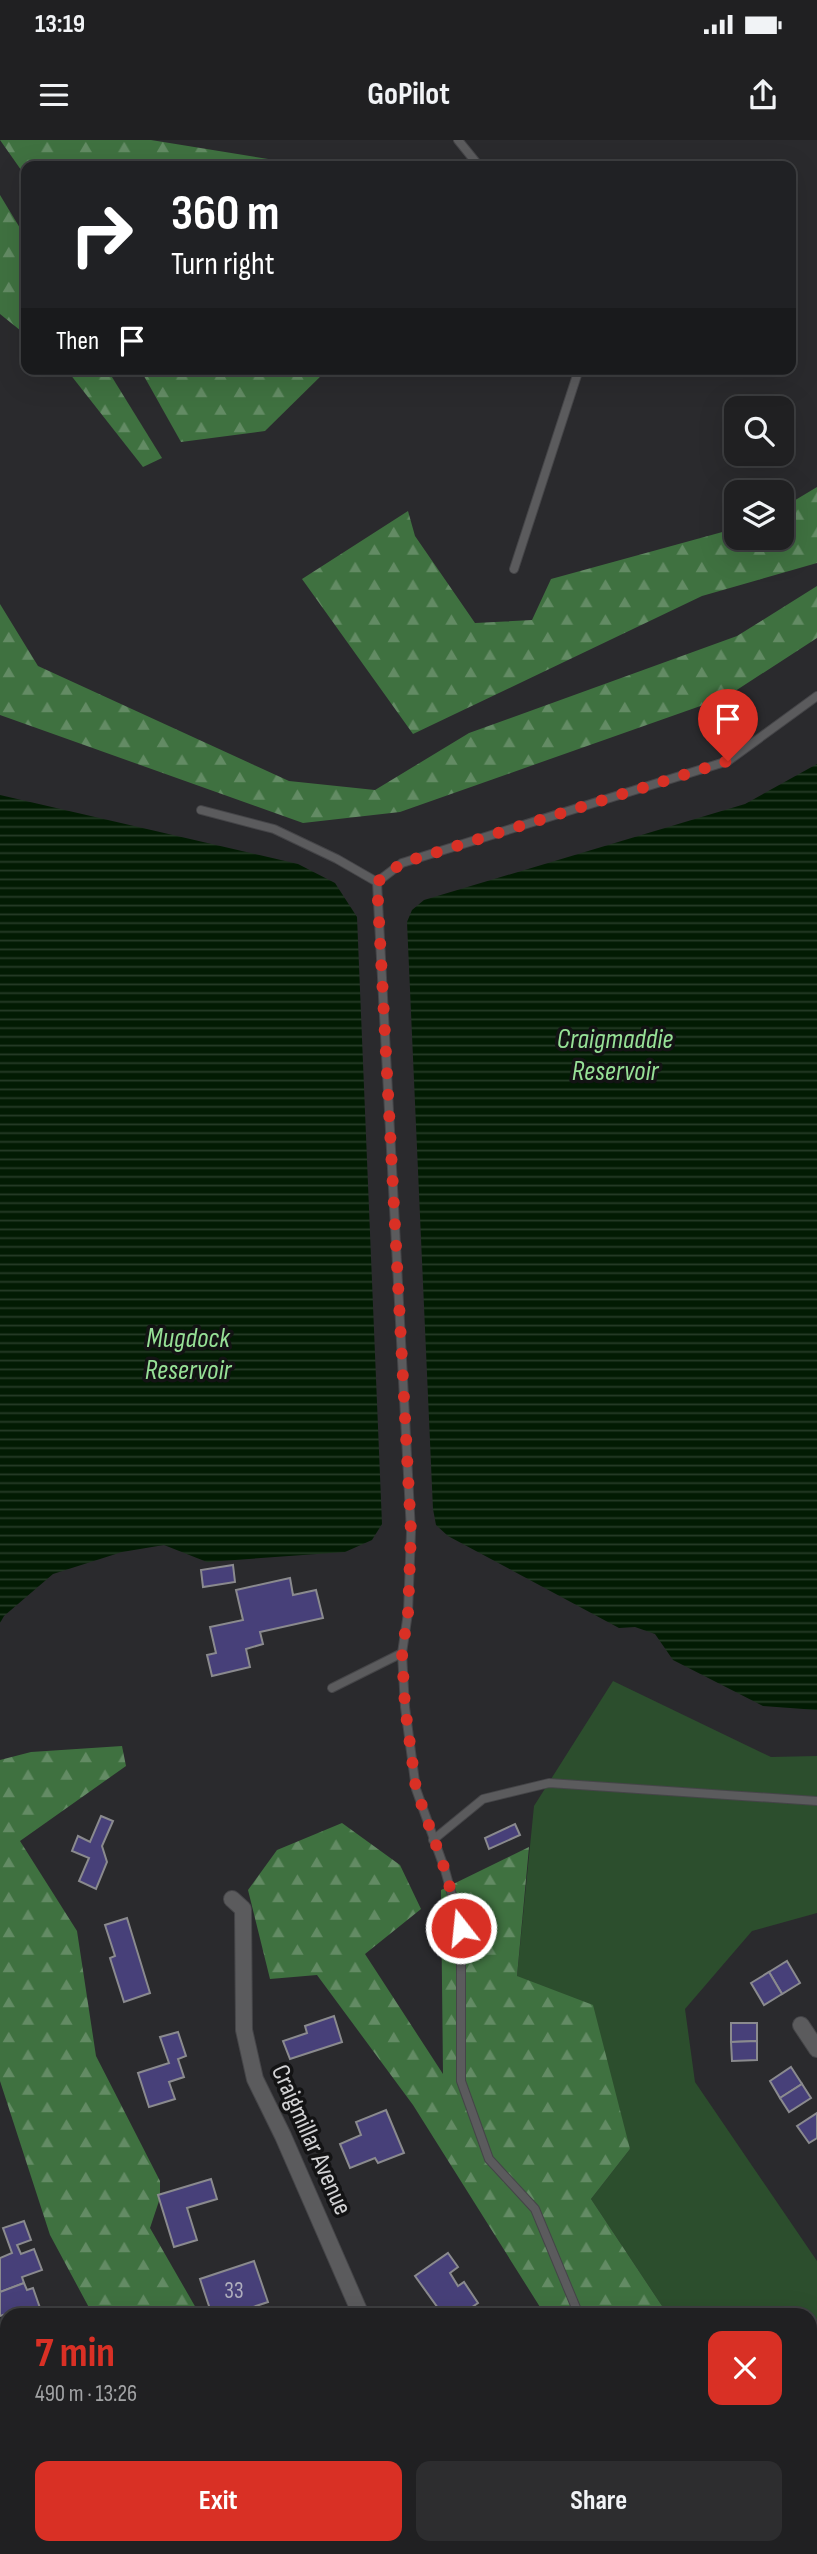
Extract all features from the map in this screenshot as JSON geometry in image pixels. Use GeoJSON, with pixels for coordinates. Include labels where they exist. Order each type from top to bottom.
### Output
{"type":"FeatureCollection","features":[{"type":"Feature","properties":{"kind":"street","name":"Craigmillar Avenue"},"geometry":{"type":"LineString","coordinates":[[232,1899],[243,1909],[244,2030],[255,2078],[358,2308]]}},
{"type":"Feature","properties":{"kind":"street"},"geometry":{"type":"LineString","coordinates":[[801,2025],[817,2049]]}},
{"type":"Feature","properties":{"kind":"lane"},"geometry":{"type":"LineString","coordinates":[[458,140],[475,161]]}},
{"type":"Feature","properties":{"kind":"lane"},"geometry":{"type":"LineString","coordinates":[[514,569],[577,375]]}},
{"type":"Feature","properties":{"kind":"lane"},"geometry":{"type":"LineString","coordinates":[[377,882],[402,863],[728,761],[817,696]]}},
{"type":"Feature","properties":{"kind":"lane"},"geometry":{"type":"LineString","coordinates":[[201,810],[274,829],[337,859],[377,882]]}},
{"type":"Feature","properties":{"kind":"lane"},"geometry":{"type":"LineString","coordinates":[[377,882],[411,1532],[408,1613],[402,1653],[405,1707],[416,1789],[445,1870],[461,1928],[461,2081],[489,2160],[535,2209],[576,2308]]}},
{"type":"Feature","properties":{"kind":"lane"},"geometry":{"type":"LineString","coordinates":[[332,1688],[402,1653]]}},
{"type":"Feature","properties":{"kind":"lane"},"geometry":{"type":"LineString","coordinates":[[433,1840],[483,1799],[549,1783],[817,1801]]}},
{"type":"Feature","properties":{"kind":"shaded area"},"geometry":{"type":"Polygon","coordinates":[[[613,1681],[771,1757],[817,1756],[817,1913],[752,1931],[685,2009],[695,2082],[817,2261],[817,2308],[663,2308],[591,2199],[630,2149],[517,1976],[534,1806],[613,1681]]]}},
{"type":"Feature","properties":{"kind":"green space"},"geometry":{"type":"Polygon","coordinates":[[[0,140],[151,140],[281,161],[21,161],[21,170],[0,140]]]}},
{"type":"Feature","properties":{"kind":"green space"},"geometry":{"type":"Polygon","coordinates":[[[0,195],[21,230],[21,331],[0,314],[0,195]]]}},
{"type":"Feature","properties":{"kind":"green space"},"geometry":{"type":"Polygon","coordinates":[[[71,375],[111,375],[162,458],[143,467],[71,375]]]}},
{"type":"Feature","properties":{"kind":"green space"},"geometry":{"type":"Polygon","coordinates":[[[143,375],[322,375],[265,431],[181,442],[143,375]]]}},
{"type":"Feature","properties":{"kind":"green space"},"geometry":{"type":"Polygon","coordinates":[[[817,487],[817,563],[702,596],[413,734],[302,579],[408,511],[415,536],[475,623],[532,620],[551,579],[724,532],[724,550],[794,550],[794,501],[817,487]]]}},
{"type":"Feature","properties":{"kind":"green space"},"geometry":{"type":"Polygon","coordinates":[[[817,586],[817,638],[726,697],[400,812],[303,823],[0,715],[0,604],[38,666],[289,781],[375,790],[469,733],[737,636],[817,586]]]}},
{"type":"Feature","properties":{"kind":"green space"},"geometry":{"type":"Polygon","coordinates":[[[122,1746],[126,1766],[20,1841],[77,1931],[96,2056],[160,2181],[160,2198],[150,2228],[196,2308],[89,2308],[50,2235],[0,2081],[0,1760],[31,1752],[122,1746]]]}},
{"type":"Feature","properties":{"kind":"green space"},"geometry":{"type":"Polygon","coordinates":[[[342,1823],[400,1865],[421,1909],[365,1954],[443,2074],[441,1890],[529,1847],[517,1976],[593,2005],[630,2149],[591,2199],[663,2308],[541,2308],[413,2105],[317,1975],[270,1979],[248,1890],[277,1850],[342,1823]]]}},
{"type":"Feature","properties":{"kind":"water","name":"Craigmaddie Reservoir"},"geometry":{"type":"Polygon","coordinates":[[[817,764],[817,1710],[763,1706],[673,1660],[655,1634],[635,1627],[619,1628],[448,1536],[436,1525],[433,1509],[407,922],[412,910],[424,900],[745,804],[817,764]]]}},
{"type":"Feature","properties":{"kind":"water","name":"Mugdock Reservoir"},"geometry":{"type":"Polygon","coordinates":[[[0,795],[298,864],[335,883],[357,917],[382,1524],[372,1540],[345,1552],[207,1562],[164,1545],[122,1552],[53,1574],[4,1616],[0,1623],[0,795]]]}},
{"type":"Feature","properties":{"kind":"building"},"geometry":{"type":"Polygon","coordinates":[[[233,1565],[235,1582],[203,1587],[201,1570],[233,1565]]]}},
{"type":"Feature","properties":{"kind":"building"},"geometry":{"type":"Polygon","coordinates":[[[290,1578],[293,1595],[316,1590],[323,1618],[260,1632],[263,1644],[246,1649],[250,1667],[212,1676],[207,1655],[216,1653],[210,1627],[243,1620],[236,1590],[290,1578]]]}},
{"type":"Feature","properties":{"kind":"building"},"geometry":{"type":"Polygon","coordinates":[[[101,1816],[113,1821],[102,1846],[107,1862],[96,1889],[79,1881],[89,1858],[72,1851],[78,1836],[90,1842],[101,1816]]]}},
{"type":"Feature","properties":{"kind":"building"},"geometry":{"type":"Polygon","coordinates":[[[515,1824],[520,1835],[489,1849],[485,1838],[515,1824]]]}},
{"type":"Feature","properties":{"kind":"building"},"geometry":{"type":"Polygon","coordinates":[[[127,1918],[150,1993],[124,2002],[110,1958],[115,1956],[105,1925],[127,1918]]]}},
{"type":"Feature","properties":{"kind":"building"},"geometry":{"type":"Polygon","coordinates":[[[787,1961],[800,1983],[782,1994],[769,1972],[787,1961]]]}},
{"type":"Feature","properties":{"kind":"building"},"geometry":{"type":"Polygon","coordinates":[[[769,1972],[782,1994],[764,2005],[751,1983],[769,1972]]]}},
{"type":"Feature","properties":{"kind":"building"},"geometry":{"type":"Polygon","coordinates":[[[334,2016],[342,2042],[290,2059],[283,2041],[307,2033],[305,2026],[334,2016]]]}},
{"type":"Feature","properties":{"kind":"building"},"geometry":{"type":"Polygon","coordinates":[[[731,2023],[757,2023],[757,2041],[731,2042],[731,2023]]]}},
{"type":"Feature","properties":{"kind":"building"},"geometry":{"type":"Polygon","coordinates":[[[178,2032],[186,2056],[178,2059],[184,2077],[169,2082],[175,2099],[149,2107],[138,2073],[169,2063],[160,2037],[178,2032]]]}},
{"type":"Feature","properties":{"kind":"building"},"geometry":{"type":"Polygon","coordinates":[[[757,2041],[757,2060],[732,2061],[731,2042],[757,2041]]]}},
{"type":"Feature","properties":{"kind":"building"},"geometry":{"type":"Polygon","coordinates":[[[791,2067],[802,2084],[780,2098],[770,2081],[791,2067]]]}},
{"type":"Feature","properties":{"kind":"building"},"geometry":{"type":"Polygon","coordinates":[[[802,2084],[811,2098],[789,2112],[780,2098],[802,2084]]]}},
{"type":"Feature","properties":{"kind":"building"},"geometry":{"type":"Polygon","coordinates":[[[386,2110],[404,2153],[378,2163],[375,2158],[350,2168],[340,2144],[361,2135],[356,2122],[386,2110]]]}},
{"type":"Feature","properties":{"kind":"building"},"geometry":{"type":"Polygon","coordinates":[[[817,2113],[817,2138],[809,2143],[797,2126],[817,2113]]]}},
{"type":"Feature","properties":{"kind":"building"},"geometry":{"type":"Polygon","coordinates":[[[211,2179],[217,2199],[187,2208],[197,2240],[174,2247],[158,2195],[211,2179]]]}},
{"type":"Feature","properties":{"kind":"building"},"geometry":{"type":"Polygon","coordinates":[[[24,2221],[31,2240],[17,2245],[21,2254],[34,2249],[42,2270],[22,2277],[24,2283],[0,2292],[0,2258],[12,2253],[3,2228],[24,2221]]]}},
{"type":"Feature","properties":{"kind":"building"},"geometry":{"type":"Polygon","coordinates":[[[448,2253],[458,2267],[450,2273],[458,2286],[464,2282],[478,2303],[471,2308],[438,2308],[415,2276],[448,2253]]]}},
{"type":"Feature","properties":{"kind":"building"},"geometry":{"type":"Polygon","coordinates":[[[254,2261],[268,2302],[250,2308],[210,2308],[200,2279],[254,2261]]]}},
{"type":"Feature","properties":{"kind":"building"},"geometry":{"type":"Polygon","coordinates":[[[24,2283],[27,2290],[33,2288],[40,2308],[0,2308],[0,2292],[24,2283]]]}},
{"type":"Feature","properties":{"kind":"route"},"geometry":{"type":"LineString","coordinates":[[461,1928],[445,1870],[416,1789],[405,1707],[402,1653],[408,1613],[411,1532],[377,882],[402,863],[728,761]]}}]}
